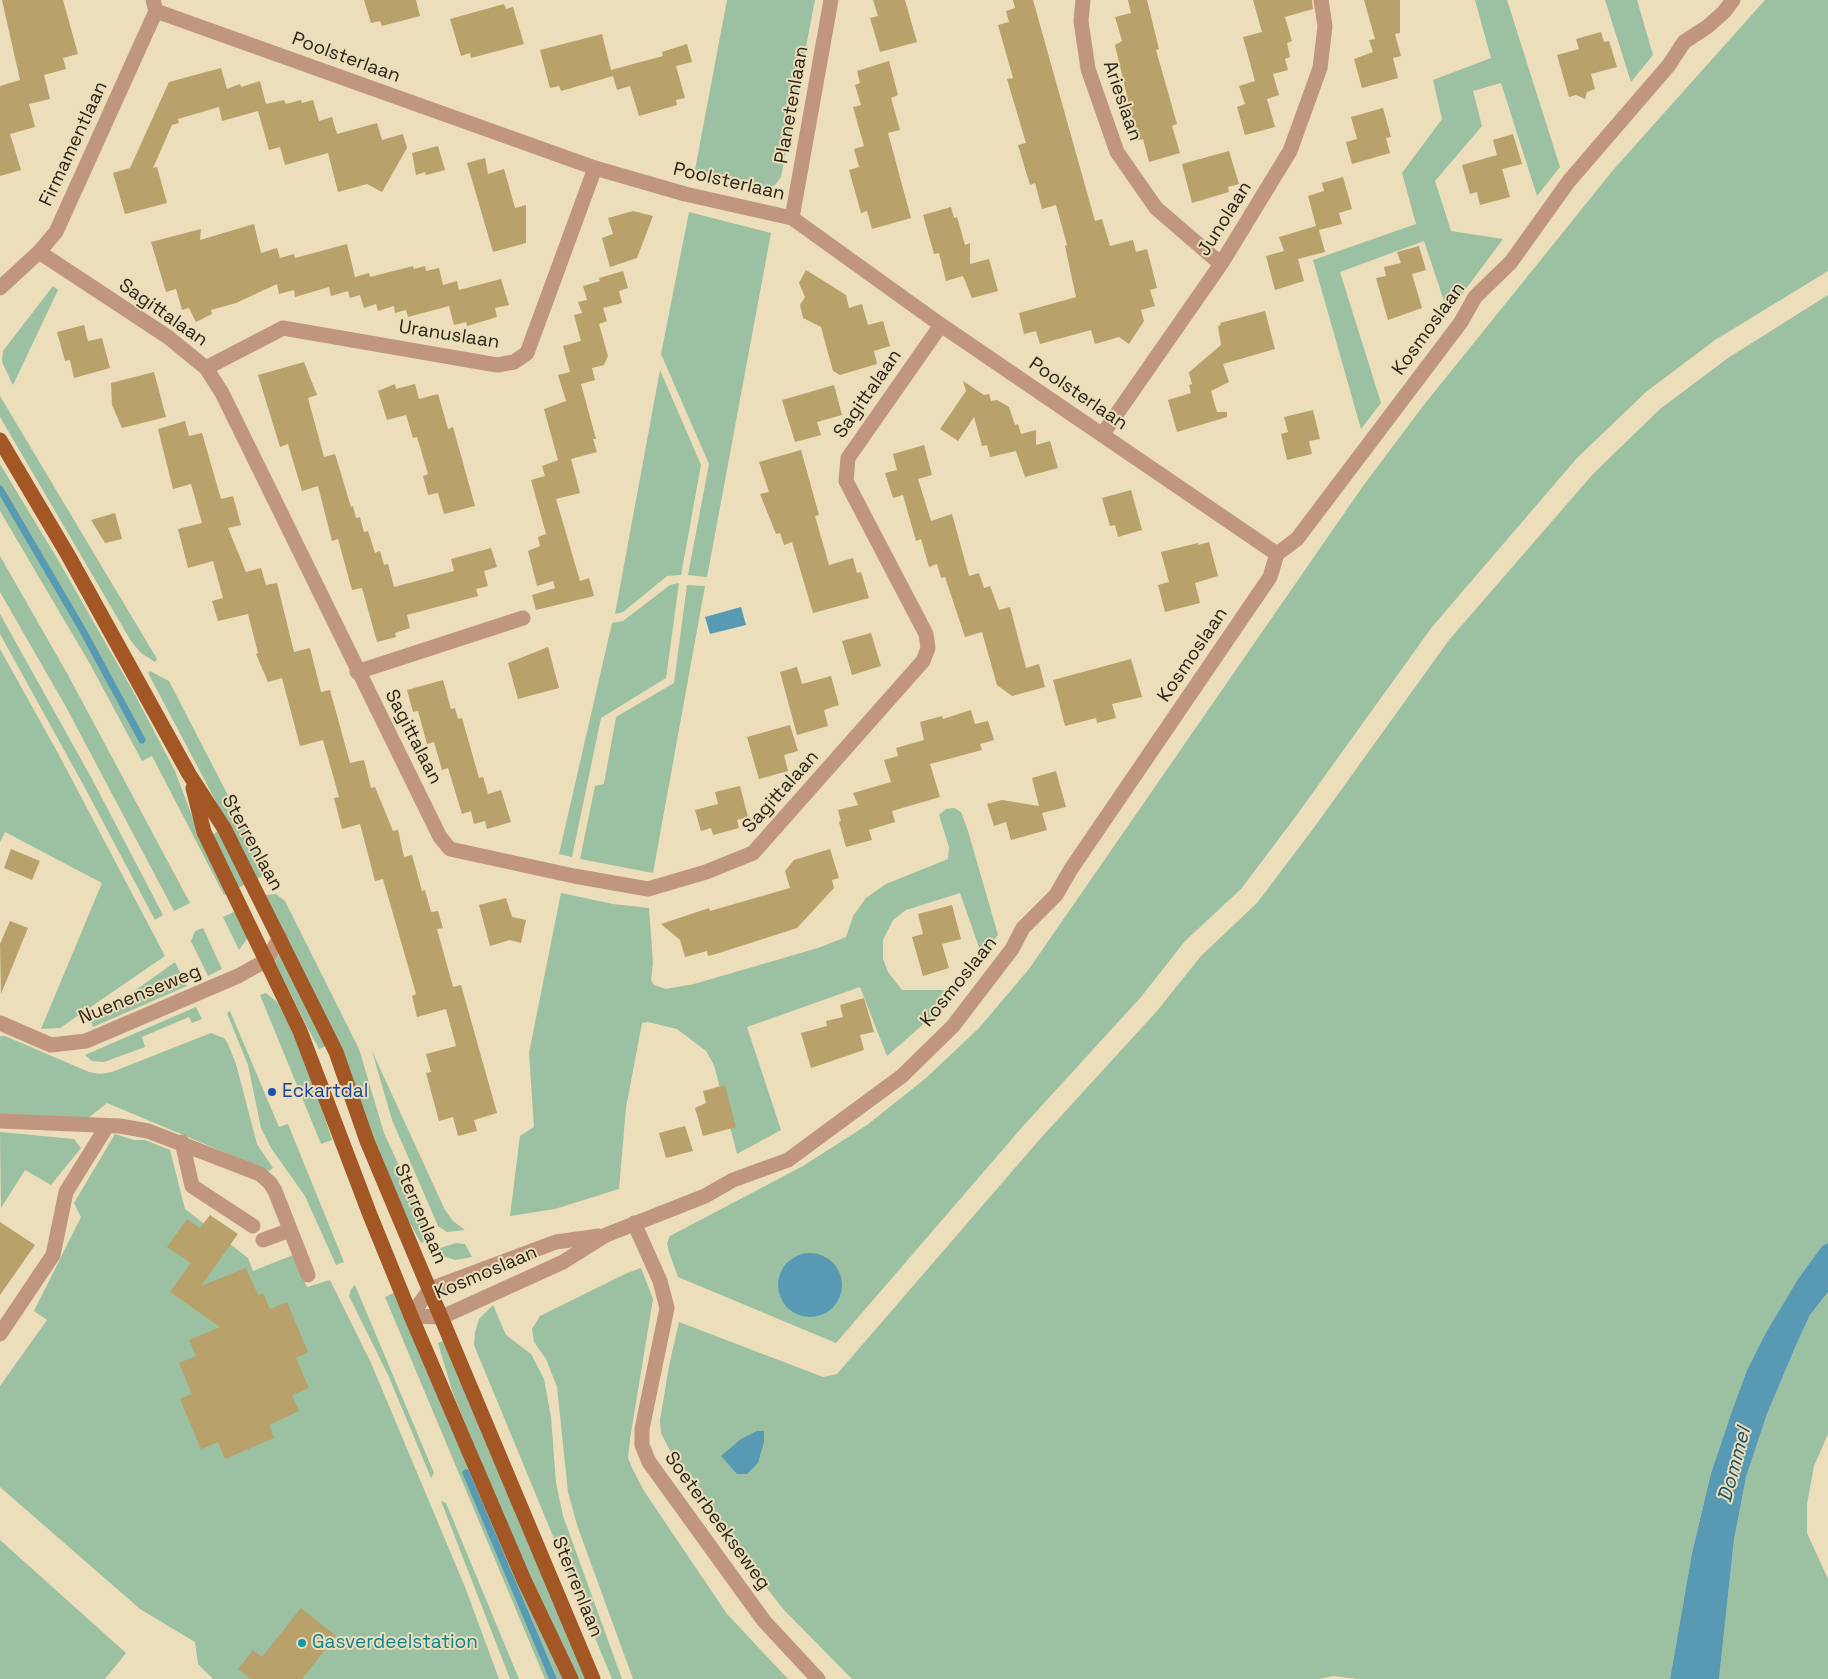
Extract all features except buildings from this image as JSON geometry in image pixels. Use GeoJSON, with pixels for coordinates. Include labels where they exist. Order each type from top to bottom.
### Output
{"type":"FeatureCollection","features":[{"type":"Feature","properties":{"kind":"main road","name":"Sterrenlaan"},"geometry":{"type":"LineString","coordinates":[[0,440],[4,452],[77,571],[190,774],[224,828],[336,1052],[367,1141],[593,1679]]}},
{"type":"Feature","properties":{"kind":"main road","name":"Sterrenlaan"},"geometry":{"type":"LineString","coordinates":[[190,774],[204,832],[267,960],[316,1068],[357,1180],[411,1316],[524,1580],[571,1679]]}},
{"type":"Feature","properties":{"kind":"street","name":"Planetenlaan"},"geometry":{"type":"LineString","coordinates":[[792,218],[831,0]]}},
{"type":"Feature","properties":{"kind":"street","name":"Arieslaan"},"geometry":{"type":"LineString","coordinates":[[1082,0],[1081,21],[1088,69],[1117,152],[1156,208],[1221,264]]}},
{"type":"Feature","properties":{"kind":"street","name":"Junolaan"},"geometry":{"type":"LineString","coordinates":[[1102,435],[1221,264],[1290,151],[1320,68],[1324,26],[1321,0]]}},
{"type":"Feature","properties":{"kind":"street","name":"Kosmoslaan"},"geometry":{"type":"LineString","coordinates":[[411,1316],[442,1317],[563,1262],[606,1235],[706,1196],[733,1180],[788,1160],[902,1076],[953,1026],[1012,948],[1023,928],[1056,895],[1071,869],[1270,577],[1277,554],[1297,539],[1461,322],[1475,297],[1511,262],[1569,181],[1669,65],[1684,42],[1707,27],[1724,12],[1733,0]]}},
{"type":"Feature","properties":{"kind":"street","name":"Poolsterlaan"},"geometry":{"type":"LineString","coordinates":[[155,6],[595,168],[686,194],[792,218],[941,325],[1277,554]]}},
{"type":"Feature","properties":{"kind":"street","name":"Firmamentlaan"},"geometry":{"type":"LineString","coordinates":[[0,288],[39,252],[56,232],[155,6]]}},
{"type":"Feature","properties":{"kind":"street","name":"Uranuslaan"},"geometry":{"type":"LineString","coordinates":[[206,368],[283,328],[497,365],[514,362],[527,353],[595,168]]}},
{"type":"Feature","properties":{"kind":"street","name":"Sagittalaan"},"geometry":{"type":"LineString","coordinates":[[39,252],[168,338],[206,368],[222,393],[357,672],[440,837],[450,849],[574,876],[648,889],[706,872],[753,853],[923,661],[928,648],[926,634],[846,481],[848,458],[941,325]]}},
{"type":"Feature","properties":{"kind":"street","name":"Sagittalaan"},"geometry":{"type":"LineString","coordinates":[[357,672],[523,618]]}},
{"type":"Feature","properties":{"kind":"street"},"geometry":{"type":"LineString","coordinates":[[267,960],[280,938]]}},
{"type":"Feature","properties":{"kind":"street","name":"Nuenenseweg"},"geometry":{"type":"LineString","coordinates":[[0,1023],[52,1045],[86,1041],[182,1001],[267,960]]}},
{"type":"Feature","properties":{"kind":"street"},"geometry":{"type":"LineString","coordinates":[[0,1121],[106,1126],[148,1131],[182,1142],[260,1174],[275,1190],[308,1276]]}},
{"type":"Feature","properties":{"kind":"street"},"geometry":{"type":"LineString","coordinates":[[0,1334],[54,1255],[66,1192],[106,1126]]}},
{"type":"Feature","properties":{"kind":"street"},"geometry":{"type":"LineString","coordinates":[[182,1142],[192,1186],[253,1226]]}},
{"type":"Feature","properties":{"kind":"street","name":"Soeterbeekseweg"},"geometry":{"type":"LineString","coordinates":[[634,1223],[660,1281],[667,1308],[642,1429],[642,1445],[649,1462],[764,1621],[818,1679]]}},
{"type":"Feature","properties":{"kind":"street"},"geometry":{"type":"LineString","coordinates":[[263,1240],[290,1230]]}},
{"type":"Feature","properties":{"kind":"street","name":"Kosmoslaan"},"geometry":{"type":"LineString","coordinates":[[411,1316],[430,1289],[556,1242],[606,1235]]}},
{"type":"Feature","properties":{"kind":"green space"},"geometry":{"type":"Polygon","coordinates":[[[727,0],[815,0],[781,177],[775,185],[767,188],[695,170],[727,0]]]}},
{"type":"Feature","properties":{"kind":"green space"},"geometry":{"type":"Polygon","coordinates":[[[1475,0],[1507,0],[1560,167],[1537,196],[1501,83],[1473,91],[1482,126],[1435,181],[1451,231],[1503,239],[1448,313],[1424,241],[1340,272],[1381,403],[1361,429],[1313,260],[1416,224],[1402,173],[1442,119],[1433,80],[1491,58],[1475,0]]]}},
{"type":"Feature","properties":{"kind":"green space"},"geometry":{"type":"Polygon","coordinates":[[[1605,0],[1637,0],[1653,55],[1631,82],[1605,0]]]}},
{"type":"Feature","properties":{"kind":"green space"},"geometry":{"type":"Polygon","coordinates":[[[1765,0],[1828,0],[1828,271],[1715,340],[1646,392],[1577,458],[1432,627],[1241,889],[1185,941],[1141,997],[1024,1125],[836,1343],[678,1277],[667,1243],[670,1236],[803,1166],[867,1125],[926,1078],[979,1028],[1029,969],[1363,486],[1423,406],[1614,169],[1765,0]],[[794,1257],[781,1271],[787,1306],[803,1315],[822,1314],[836,1302],[841,1284],[794,1257]]]}},
{"type":"Feature","properties":{"kind":"green space"},"geometry":{"type":"Polygon","coordinates":[[[689,212],[771,233],[707,577],[688,575],[709,464],[661,354],[689,212]]]}},
{"type":"Feature","properties":{"kind":"green space"},"geometry":{"type":"Polygon","coordinates":[[[53,286],[58,290],[13,385],[2,362],[3,351],[53,286]]]}},
{"type":"Feature","properties":{"kind":"green space"},"geometry":{"type":"Polygon","coordinates":[[[1828,295],[1828,1243],[1822,1246],[1798,1279],[1765,1334],[1747,1370],[1733,1408],[1711,1473],[1692,1553],[1670,1679],[1358,1679],[1333,1676],[1319,1679],[852,1679],[784,1610],[739,1553],[674,1459],[661,1433],[660,1420],[679,1322],[823,1377],[837,1374],[1040,1139],[1157,1011],[1201,956],[1257,903],[1313,829],[1449,640],[1593,474],[1660,409],[1728,358],[1828,295]]]}},
{"type":"Feature","properties":{"kind":"green space"},"geometry":{"type":"Polygon","coordinates":[[[660,370],[701,465],[681,575],[667,576],[623,612],[615,614],[660,370]]]}},
{"type":"Feature","properties":{"kind":"green space"},"geometry":{"type":"Polygon","coordinates":[[[0,396],[157,659],[155,662],[141,653],[131,641],[0,417],[0,396]]]}},
{"type":"Feature","properties":{"kind":"green space"},"geometry":{"type":"Polygon","coordinates":[[[0,464],[57,558],[133,691],[175,771],[198,832],[228,893],[224,895],[152,756],[142,761],[90,664],[0,511],[0,464]]]}},
{"type":"Feature","properties":{"kind":"green space"},"geometry":{"type":"Polygon","coordinates":[[[0,556],[68,675],[190,903],[174,911],[66,707],[0,592],[0,556]]]}},
{"type":"Feature","properties":{"kind":"green space"},"geometry":{"type":"Polygon","coordinates":[[[679,583],[666,678],[601,718],[572,857],[559,854],[612,623],[623,621],[670,585],[679,583]]]}},
{"type":"Feature","properties":{"kind":"green space"},"geometry":{"type":"Polygon","coordinates":[[[687,585],[705,586],[653,873],[580,859],[595,786],[604,784],[616,717],[674,683],[687,585]]]}},
{"type":"Feature","properties":{"kind":"green space"},"geometry":{"type":"Polygon","coordinates":[[[0,614],[92,779],[163,915],[155,920],[0,634],[0,614]]]}},
{"type":"Feature","properties":{"kind":"green space"},"geometry":{"type":"Polygon","coordinates":[[[0,649],[59,755],[165,956],[60,1028],[41,1029],[102,883],[5,832],[0,842],[0,649]]]}},
{"type":"Feature","properties":{"kind":"green space"},"geometry":{"type":"Polygon","coordinates":[[[150,671],[169,681],[268,873],[257,879],[148,673],[150,671]]]}},
{"type":"Feature","properties":{"kind":"green space"},"geometry":{"type":"Polygon","coordinates":[[[954,808],[961,812],[968,831],[998,935],[982,956],[960,893],[906,910],[893,920],[883,940],[883,959],[888,972],[902,990],[944,990],[957,988],[952,996],[926,1022],[887,1056],[860,987],[747,1027],[781,1130],[737,1154],[714,1065],[706,1051],[677,1029],[648,1022],[642,1023],[626,1108],[619,1189],[555,1209],[510,1216],[520,1136],[534,1127],[529,1053],[561,893],[613,904],[649,908],[653,963],[651,980],[654,985],[666,989],[694,984],[818,948],[846,937],[853,916],[866,898],[886,884],[948,859],[949,847],[939,815],[946,809],[954,808]]]}},
{"type":"Feature","properties":{"kind":"green space"},"geometry":{"type":"Polygon","coordinates":[[[218,831],[246,884],[238,888],[212,835],[218,831]]]}},
{"type":"Feature","properties":{"kind":"green space"},"geometry":{"type":"Polygon","coordinates":[[[276,894],[285,901],[359,1049],[384,1133],[432,1238],[421,1243],[405,1214],[266,895],[276,894]]]}},
{"type":"Feature","properties":{"kind":"green space"},"geometry":{"type":"Polygon","coordinates":[[[236,911],[249,936],[239,950],[223,917],[236,911]]]}},
{"type":"Feature","properties":{"kind":"green space"},"geometry":{"type":"Polygon","coordinates":[[[203,928],[222,969],[208,976],[191,941],[195,931],[203,928]]]}},
{"type":"Feature","properties":{"kind":"green space"},"geometry":{"type":"Polygon","coordinates":[[[281,952],[326,1046],[319,1049],[275,962],[281,952]]]}},
{"type":"Feature","properties":{"kind":"green space"},"geometry":{"type":"Polygon","coordinates":[[[175,962],[187,986],[93,1027],[91,1022],[175,962]]]}},
{"type":"Feature","properties":{"kind":"green space"},"geometry":{"type":"Polygon","coordinates":[[[266,993],[277,1002],[289,1024],[310,1072],[332,1140],[321,1144],[260,995],[266,993]]]}},
{"type":"Feature","properties":{"kind":"green space"},"geometry":{"type":"Polygon","coordinates":[[[196,1007],[202,1019],[192,1023],[189,1017],[142,1037],[145,1047],[104,1062],[92,1061],[85,1055],[196,1007]]]}},
{"type":"Feature","properties":{"kind":"green space"},"geometry":{"type":"Polygon","coordinates":[[[230,1011],[279,1127],[288,1124],[344,1262],[336,1265],[305,1196],[271,1148],[261,1128],[248,1065],[227,1013],[230,1011]]]}},
{"type":"Feature","properties":{"kind":"green space"},"geometry":{"type":"Polygon","coordinates":[[[211,1033],[224,1038],[228,1044],[236,1064],[257,1144],[273,1168],[269,1171],[107,1103],[83,1122],[0,1116],[0,1036],[5,1036],[89,1072],[100,1074],[112,1072],[211,1033]]]}},
{"type":"Feature","properties":{"kind":"green space"},"geometry":{"type":"Polygon","coordinates":[[[372,1051],[445,1210],[453,1221],[465,1230],[447,1232],[438,1226],[392,1120],[372,1051]]]}},
{"type":"Feature","properties":{"kind":"green space"},"geometry":{"type":"Polygon","coordinates":[[[0,1132],[74,1139],[81,1148],[51,1185],[25,1170],[1,1208],[0,1132]]]}},
{"type":"Feature","properties":{"kind":"green space"},"geometry":{"type":"Polygon","coordinates":[[[115,1134],[134,1140],[145,1140],[170,1150],[185,1209],[248,1258],[253,1271],[293,1255],[307,1287],[330,1280],[371,1363],[465,1587],[499,1679],[213,1679],[198,1664],[195,1642],[140,1609],[0,1487],[0,1386],[47,1320],[34,1311],[81,1217],[74,1203],[115,1134]]]}},
{"type":"Feature","properties":{"kind":"green space"},"geometry":{"type":"Polygon","coordinates":[[[456,1243],[465,1244],[472,1257],[455,1260],[434,1253],[440,1248],[456,1243]]]}},
{"type":"Feature","properties":{"kind":"green space"},"geometry":{"type":"Polygon","coordinates":[[[641,1268],[653,1299],[628,1458],[644,1491],[727,1614],[788,1679],[633,1679],[577,1525],[568,1492],[557,1387],[546,1359],[534,1342],[532,1329],[540,1316],[641,1268]]]}},
{"type":"Feature","properties":{"kind":"green space"},"geometry":{"type":"Polygon","coordinates":[[[355,1285],[434,1473],[431,1478],[389,1377],[349,1296],[351,1289],[355,1285]]]}},
{"type":"Feature","properties":{"kind":"green space"},"geometry":{"type":"Polygon","coordinates":[[[396,1292],[565,1679],[545,1679],[385,1297],[396,1292]]]}},
{"type":"Feature","properties":{"kind":"green space"},"geometry":{"type":"Polygon","coordinates":[[[1828,1292],[1828,1434],[1814,1466],[1807,1504],[1807,1533],[1828,1579],[1828,1679],[1719,1679],[1734,1540],[1746,1477],[1767,1414],[1797,1343],[1810,1315],[1828,1292]]]}},
{"type":"Feature","properties":{"kind":"green space"},"geometry":{"type":"Polygon","coordinates":[[[493,1305],[506,1335],[531,1354],[544,1379],[551,1417],[556,1483],[563,1516],[622,1679],[612,1679],[474,1345],[479,1319],[493,1305]]]}},
{"type":"Feature","properties":{"kind":"green space"},"geometry":{"type":"Polygon","coordinates":[[[446,1340],[587,1679],[578,1679],[520,1555],[453,1394],[438,1343],[446,1340]]]}},
{"type":"Feature","properties":{"kind":"green space"},"geometry":{"type":"Polygon","coordinates":[[[441,1501],[446,1503],[519,1679],[510,1679],[441,1501]]]}},
{"type":"Feature","properties":{"kind":"green space"},"geometry":{"type":"Polygon","coordinates":[[[0,1540],[126,1653],[105,1679],[0,1679],[0,1540]]]}},
{"type":"Feature","properties":{"kind":"water"},"geometry":{"type":"Polygon","coordinates":[[[741,607],[746,625],[710,634],[705,617],[741,607]]]}},
{"type":"Feature","properties":{"kind":"water","name":"Dommel"},"geometry":{"type":"Polygon","coordinates":[[[1828,1243],[1828,1292],[1810,1315],[1797,1343],[1767,1414],[1746,1477],[1734,1540],[1719,1679],[1670,1679],[1692,1553],[1711,1473],[1733,1408],[1747,1370],[1765,1334],[1798,1279],[1822,1246],[1828,1243]]]}},
{"type":"Feature","properties":{"kind":"water"},"geometry":{"type":"Polygon","coordinates":[[[810,1253],[828,1259],[836,1267],[842,1285],[836,1303],[828,1311],[810,1317],[792,1311],[784,1303],[778,1285],[784,1267],[792,1259],[810,1253]]]}},
{"type":"Feature","properties":{"kind":"water"},"geometry":{"type":"Polygon","coordinates":[[[757,1431],[764,1431],[764,1442],[758,1463],[747,1474],[737,1474],[721,1456],[741,1439],[757,1431]]]}},
{"type":"Feature","properties":{"kind":"waterway"},"geometry":{"type":"LineString","coordinates":[[0,489],[82,629],[142,740]]}},
{"type":"Feature","properties":{"kind":"waterway"},"geometry":{"type":"LineString","coordinates":[[466,1473],[553,1679]]}},
{"type":"Feature","properties":{"kind":"place","name":"Eckartdal"},"geometry":{"type":"Point","coordinates":[272,1092]}},
{"type":"Feature","properties":{"kind":"place","name":"Gasverdeelstation"},"geometry":{"type":"Point","coordinates":[302,1643]}}]}
